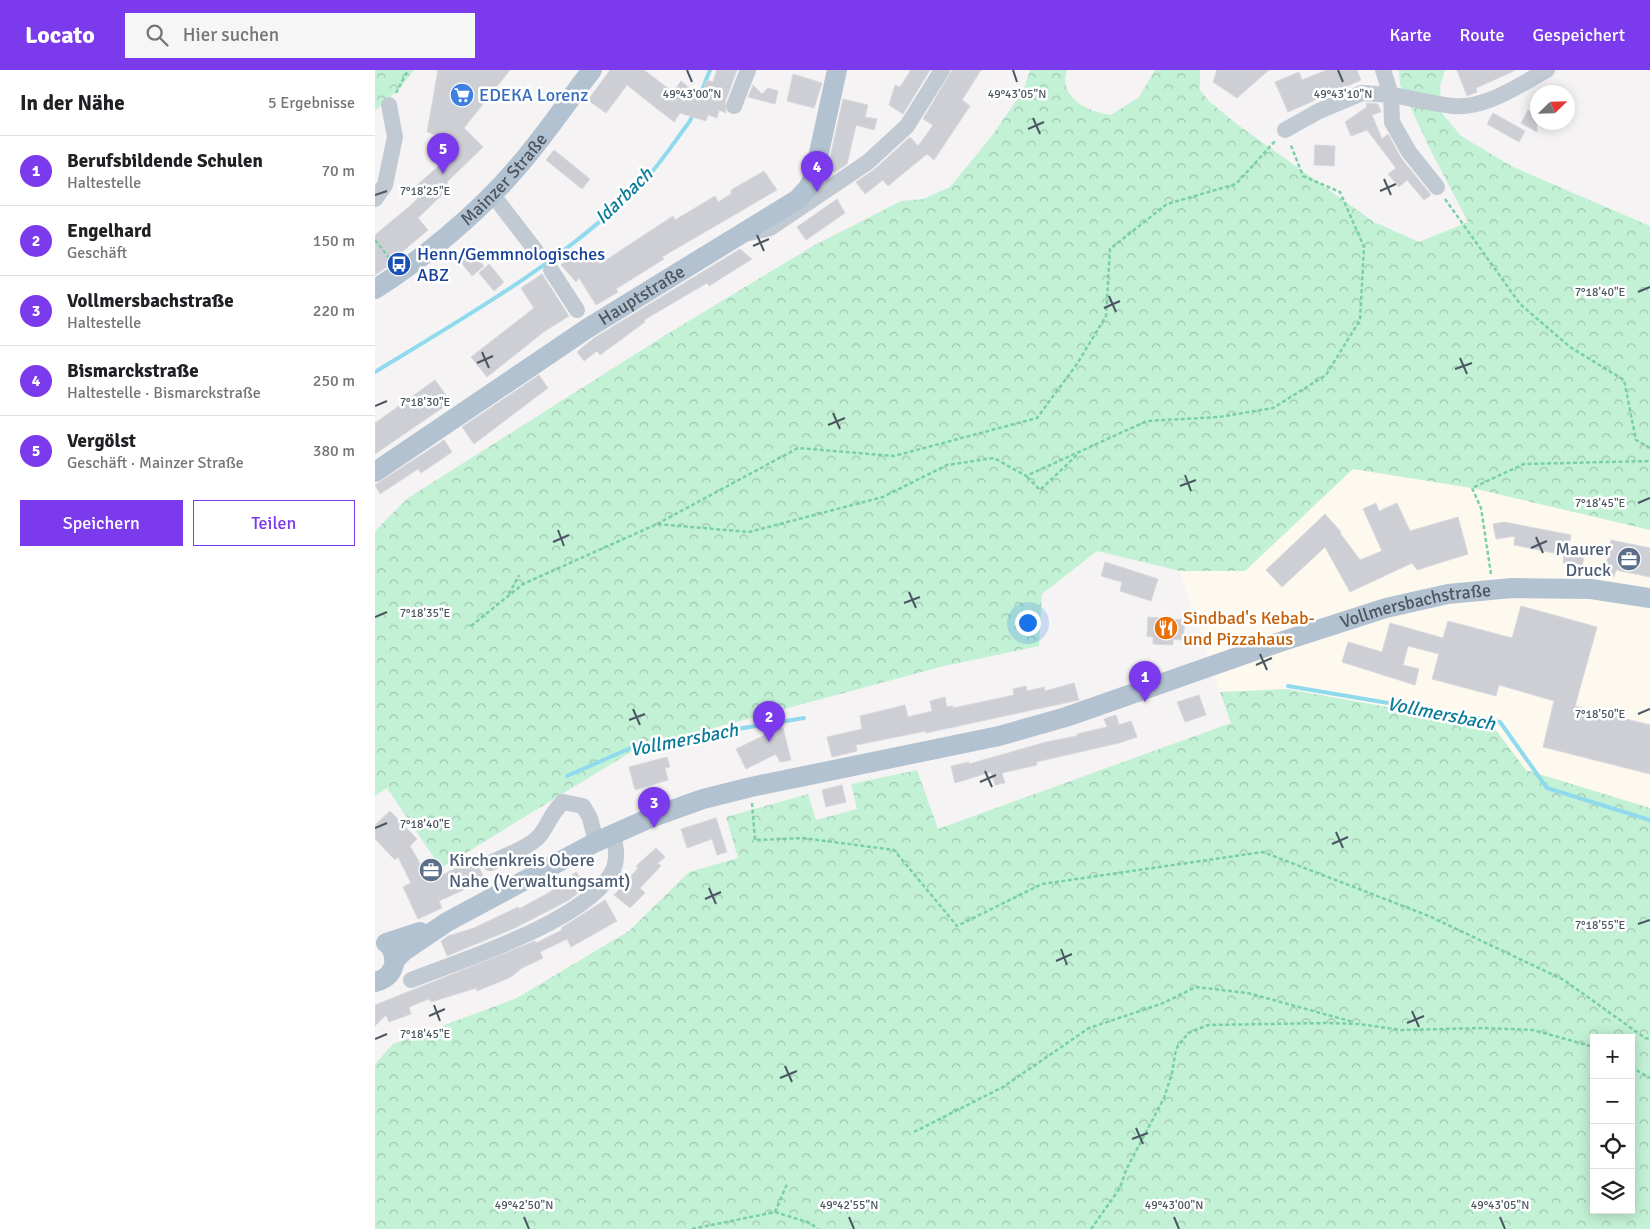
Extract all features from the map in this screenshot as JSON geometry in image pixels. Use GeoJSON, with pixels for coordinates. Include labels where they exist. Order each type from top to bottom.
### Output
{"type":"FeatureCollection","features":[{"type":"Feature","properties":{"kind":"main road","name":"Mainzer Straße"},"geometry":{"type":"LineString","coordinates":[[375,289],[401,272],[493,194],[517,169],[592,70]]}},
{"type":"Feature","properties":{"kind":"main road","name":"Hauptstraße"},"geometry":{"type":"LineString","coordinates":[[375,472],[409,447],[588,328],[798,199],[808,188],[814,176],[837,70]]}},
{"type":"Feature","properties":{"kind":"main road","name":"Vollmersbachstraße"},"geometry":{"type":"LineString","coordinates":[[375,982],[389,975],[385,947],[404,951],[447,922],[605,838],[650,818],[703,799],[751,787],[999,736],[1066,717],[1277,643],[1385,608],[1448,594],[1495,590],[1591,589],[1650,598]]}},
{"type":"Feature","properties":{"kind":"street"},"geometry":{"type":"LineString","coordinates":[[734,106],[748,70]]}},
{"type":"Feature","properties":{"kind":"street"},"geometry":{"type":"LineString","coordinates":[[742,234],[770,228],[868,162],[907,126],[942,70]]}},
{"type":"Feature","properties":{"kind":"street"},"geometry":{"type":"LineString","coordinates":[[1383,70],[1391,95],[1392,122],[1409,152],[1437,187]]}},
{"type":"Feature","properties":{"kind":"street"},"geometry":{"type":"LineString","coordinates":[[1285,130],[1319,111],[1362,93],[1391,95],[1454,106],[1470,105],[1508,91],[1547,70]]}},
{"type":"Feature","properties":{"kind":"street"},"geometry":{"type":"LineString","coordinates":[[375,199],[385,185],[395,137],[389,106]]}},
{"type":"Feature","properties":{"kind":"street"},"geometry":{"type":"LineString","coordinates":[[493,194],[536,251]]}},
{"type":"Feature","properties":{"kind":"street"},"geometry":{"type":"LineString","coordinates":[[551,270],[577,310]]}},
{"type":"Feature","properties":{"kind":"street"},"geometry":{"type":"LineString","coordinates":[[411,980],[501,945],[564,915],[595,892],[612,873],[617,851],[605,838],[583,806],[563,802],[556,808],[541,834],[532,842],[490,863]]}},
{"type":"Feature","properties":{"kind":"path"},"geometry":{"type":"LineString","coordinates":[[389,106],[408,70]]}},
{"type":"Feature","properties":{"kind":"path"},"geometry":{"type":"LineString","coordinates":[[471,626],[523,584],[657,524],[798,448],[894,456],[1037,418],[1077,364],[1105,316],[1110,249],[1167,204],[1236,184],[1285,130],[1303,176],[1340,192],[1364,247],[1360,320],[1326,375],[1273,408],[1219,417],[1147,422],[1027,476]]}},
{"type":"Feature","properties":{"kind":"path"},"geometry":{"type":"LineString","coordinates":[[1437,187],[1520,304],[1570,347],[1624,380],[1636,440],[1650,448]]}},
{"type":"Feature","properties":{"kind":"path"},"geometry":{"type":"LineString","coordinates":[[375,240],[401,272]]}},
{"type":"Feature","properties":{"kind":"path"},"geometry":{"type":"LineString","coordinates":[[657,524],[749,532],[883,497],[947,465],[994,458],[1027,476],[1040,490],[1081,451]]}},
{"type":"Feature","properties":{"kind":"path"},"geometry":{"type":"LineString","coordinates":[[1495,590],[1485,543],[1481,508],[1473,488],[1524,464],[1650,461]]}},
{"type":"Feature","properties":{"kind":"path"},"geometry":{"type":"LineString","coordinates":[[509,596],[519,574]]}},
{"type":"Feature","properties":{"kind":"path"},"geometry":{"type":"LineString","coordinates":[[751,787],[755,840],[803,838],[894,850],[957,926],[1042,884],[1263,852],[1429,916],[1564,980],[1645,1038],[1650,1039]]}},
{"type":"Feature","properties":{"kind":"path"},"geometry":{"type":"LineString","coordinates":[[913,1132],[1003,1087],[1089,1028],[1161,1004],[1196,987],[1248,993],[1359,1024]]}},
{"type":"Feature","properties":{"kind":"path"},"geometry":{"type":"LineString","coordinates":[[1091,1229],[1120,1188],[1126,1170],[1164,1098],[1172,1073],[1176,1049],[1188,1033],[1208,1026],[1286,1022],[1359,1024],[1401,1030],[1484,1028],[1533,1030],[1590,1046]]}},
{"type":"Feature","properties":{"kind":"path"},"geometry":{"type":"LineString","coordinates":[[1635,1069],[1650,1078]]}},
{"type":"Feature","properties":{"kind":"path"},"geometry":{"type":"LineString","coordinates":[[775,1212],[787,1184]]}},
{"type":"Feature","properties":{"kind":"path"},"geometry":{"type":"LineString","coordinates":[[692,1229],[775,1212],[810,1222],[819,1229]]}},
{"type":"Feature","properties":{"kind":"shaded area"},"geometry":{"type":"Polygon","coordinates":[[[1353,469],[1472,488],[1650,530],[1650,808],[1526,770],[1493,726],[1287,689],[1220,692],[1180,571],[1245,571],[1353,469]]]}},
{"type":"Feature","properties":{"kind":"green space"},"geometry":{"type":"Polygon","coordinates":[[[375,70],[414,70],[400,88],[375,111],[375,70]]]}},
{"type":"Feature","properties":{"kind":"green space"},"geometry":{"type":"Polygon","coordinates":[[[1030,70],[1067,70],[1065,80],[1071,96],[1077,102],[1093,111],[1111,115],[1139,97],[1155,70],[1200,70],[1200,90],[1209,101],[1238,125],[1374,222],[1419,242],[1468,222],[1430,149],[1400,85],[1399,70],[1445,70],[1440,86],[1442,113],[1461,136],[1513,167],[1650,226],[1650,530],[1472,488],[1353,469],[1245,571],[1180,571],[1097,551],[1042,594],[1039,646],[944,666],[636,749],[441,868],[387,788],[375,796],[375,531],[408,498],[664,336],[813,246],[901,201],[923,199],[950,187],[991,137],[1023,91],[1030,70]]]}},
{"type":"Feature","properties":{"kind":"green space"},"geometry":{"type":"Polygon","coordinates":[[[1287,689],[1493,726],[1526,770],[1650,808],[1650,1229],[375,1229],[375,1064],[393,1044],[515,999],[629,931],[689,872],[738,858],[726,817],[808,794],[816,820],[857,809],[851,784],[917,770],[938,829],[1231,723],[1220,692],[1287,689]]]}},
{"type":"Feature","properties":{"kind":"building"},"geometry":{"type":"Polygon","coordinates":[[[438,70],[510,70],[464,128],[483,147],[447,182],[448,189],[418,218],[428,230],[390,262],[391,264],[375,275],[375,235],[423,193],[416,186],[441,164],[431,156],[445,138],[427,132],[438,70]]]}},
{"type":"Feature","properties":{"kind":"building"},"geometry":{"type":"Polygon","coordinates":[[[610,70],[644,70],[673,92],[681,81],[701,97],[707,80],[713,82],[717,70],[737,70],[725,102],[726,113],[719,110],[717,118],[708,115],[706,121],[680,113],[674,122],[627,85],[606,113],[588,100],[610,70]]]}},
{"type":"Feature","properties":{"kind":"building"},"geometry":{"type":"Polygon","coordinates":[[[911,70],[930,70],[903,114],[889,105],[895,85],[900,87],[911,70]]]}},
{"type":"Feature","properties":{"kind":"building"},"geometry":{"type":"Polygon","coordinates":[[[952,70],[981,70],[962,100],[970,106],[934,160],[927,154],[888,186],[883,180],[865,194],[856,182],[875,169],[910,137],[918,146],[929,131],[933,125],[923,119],[952,70]]]}},
{"type":"Feature","properties":{"kind":"building"},"geometry":{"type":"Polygon","coordinates":[[[1217,70],[1269,70],[1237,98],[1213,82],[1217,70]]]}},
{"type":"Feature","properties":{"kind":"building"},"geometry":{"type":"Polygon","coordinates":[[[1327,70],[1357,70],[1361,80],[1288,112],[1275,82],[1299,72],[1302,80],[1327,70]]]}},
{"type":"Feature","properties":{"kind":"building"},"geometry":{"type":"Polygon","coordinates":[[[1457,70],[1514,71],[1476,88],[1477,92],[1467,96],[1457,70]]]}},
{"type":"Feature","properties":{"kind":"building"},"geometry":{"type":"Polygon","coordinates":[[[793,74],[822,83],[814,108],[787,101],[793,74]]]}},
{"type":"Feature","properties":{"kind":"building"},"geometry":{"type":"Polygon","coordinates":[[[753,85],[762,94],[768,88],[778,91],[775,104],[748,97],[753,85]]]}},
{"type":"Feature","properties":{"kind":"building"},"geometry":{"type":"Polygon","coordinates":[[[843,99],[868,105],[865,117],[877,119],[874,130],[856,125],[847,164],[835,172],[827,171],[843,99]]]}},
{"type":"Feature","properties":{"kind":"building"},"geometry":{"type":"Polygon","coordinates":[[[1366,103],[1378,104],[1381,112],[1372,115],[1382,139],[1388,134],[1401,158],[1431,195],[1424,200],[1407,180],[1399,187],[1388,174],[1396,168],[1367,130],[1351,136],[1345,122],[1367,107],[1366,103]]]}},
{"type":"Feature","properties":{"kind":"building"},"geometry":{"type":"Polygon","coordinates":[[[1528,110],[1530,111],[1530,128],[1521,123],[1528,110]]]}},
{"type":"Feature","properties":{"kind":"building"},"geometry":{"type":"Polygon","coordinates":[[[1493,113],[1525,131],[1519,142],[1487,124],[1493,113]]]}},
{"type":"Feature","properties":{"kind":"building"},"geometry":{"type":"Polygon","coordinates":[[[1315,145],[1335,146],[1334,166],[1314,165],[1315,145]]]}},
{"type":"Feature","properties":{"kind":"building"},"geometry":{"type":"Polygon","coordinates":[[[554,150],[590,179],[582,189],[546,160],[554,150]]]}},
{"type":"Feature","properties":{"kind":"building"},"geometry":{"type":"Polygon","coordinates":[[[764,171],[777,190],[662,257],[664,259],[616,289],[618,292],[596,305],[579,278],[576,282],[561,265],[582,245],[600,264],[673,216],[675,220],[715,196],[718,202],[731,194],[731,190],[764,171]]]}},
{"type":"Feature","properties":{"kind":"building"},"geometry":{"type":"Polygon","coordinates":[[[837,199],[845,213],[806,240],[797,227],[837,199]]]}},
{"type":"Feature","properties":{"kind":"building"},"geometry":{"type":"Polygon","coordinates":[[[467,246],[484,266],[472,276],[456,256],[467,246]]]}},
{"type":"Feature","properties":{"kind":"building"},"geometry":{"type":"Polygon","coordinates":[[[740,249],[752,259],[709,286],[707,283],[644,320],[645,322],[600,355],[597,351],[584,361],[577,352],[594,338],[740,249]]]}},
{"type":"Feature","properties":{"kind":"building"},"geometry":{"type":"Polygon","coordinates":[[[489,264],[504,282],[494,291],[479,273],[489,264]]]}},
{"type":"Feature","properties":{"kind":"building"},"geometry":{"type":"Polygon","coordinates":[[[542,274],[569,316],[545,331],[487,377],[471,357],[534,308],[521,288],[542,274]]]}},
{"type":"Feature","properties":{"kind":"building"},"geometry":{"type":"Polygon","coordinates":[[[539,375],[548,388],[474,444],[462,427],[539,375]]]}},
{"type":"Feature","properties":{"kind":"building"},"geometry":{"type":"Polygon","coordinates":[[[435,380],[451,402],[375,454],[375,423],[435,380]]]}},
{"type":"Feature","properties":{"kind":"building"},"geometry":{"type":"Polygon","coordinates":[[[444,440],[452,452],[421,473],[418,469],[380,494],[375,485],[444,440]]]}},
{"type":"Feature","properties":{"kind":"building"},"geometry":{"type":"Polygon","coordinates":[[[1376,503],[1379,511],[1397,503],[1410,531],[1458,517],[1468,554],[1417,570],[1412,563],[1350,592],[1325,547],[1282,587],[1266,570],[1325,514],[1341,532],[1360,560],[1382,551],[1363,509],[1376,503]]]}},
{"type":"Feature","properties":{"kind":"building"},"geometry":{"type":"Polygon","coordinates":[[[1504,522],[1571,535],[1569,546],[1585,549],[1582,568],[1563,563],[1564,555],[1514,545],[1515,536],[1496,539],[1493,524],[1504,522]]]}},
{"type":"Feature","properties":{"kind":"building","name":"Maurer Druck"},"geometry":{"type":"Polygon","coordinates":[[[1611,540],[1650,548],[1650,577],[1616,570],[1614,577],[1604,575],[1611,540]]]}},
{"type":"Feature","properties":{"kind":"building"},"geometry":{"type":"Polygon","coordinates":[[[1105,562],[1158,579],[1151,601],[1120,591],[1122,582],[1101,576],[1105,562]]]}},
{"type":"Feature","properties":{"kind":"building"},"geometry":{"type":"Polygon","coordinates":[[[1521,606],[1597,627],[1575,706],[1650,725],[1650,774],[1543,747],[1554,701],[1499,685],[1496,696],[1432,679],[1439,654],[1408,646],[1403,665],[1419,669],[1415,685],[1342,662],[1348,642],[1382,652],[1390,623],[1443,638],[1448,621],[1512,638],[1521,606]]]}},
{"type":"Feature","properties":{"kind":"building","name":"Sindbad's Kebab- und Pizzahaus"},"geometry":{"type":"Polygon","coordinates":[[[1148,617],[1185,620],[1183,640],[1173,639],[1173,645],[1153,644],[1153,637],[1147,636],[1148,617]]]}},
{"type":"Feature","properties":{"kind":"building"},"geometry":{"type":"Polygon","coordinates":[[[1074,683],[1079,700],[926,733],[926,731],[856,745],[857,751],[832,757],[827,737],[862,729],[860,716],[905,705],[908,717],[932,711],[930,701],[945,697],[947,707],[953,706],[953,708],[1014,695],[1013,689],[1026,686],[1027,691],[1044,687],[1045,691],[1074,683]]]}},
{"type":"Feature","properties":{"kind":"building"},"geometry":{"type":"Polygon","coordinates":[[[1199,695],[1206,715],[1185,722],[1177,702],[1199,695]]]}},
{"type":"Feature","properties":{"kind":"building"},"geometry":{"type":"Polygon","coordinates":[[[1116,715],[1119,725],[1131,721],[1137,737],[1036,762],[1037,765],[1002,773],[1005,783],[995,785],[991,772],[955,783],[951,766],[969,762],[969,764],[1107,727],[1104,719],[1116,715]]]}},
{"type":"Feature","properties":{"kind":"building"},"geometry":{"type":"Polygon","coordinates":[[[783,728],[791,760],[780,762],[776,754],[746,769],[736,749],[765,735],[764,730],[783,728]]]}},
{"type":"Feature","properties":{"kind":"building"},"geometry":{"type":"Polygon","coordinates":[[[667,757],[670,767],[665,768],[668,780],[635,790],[629,767],[667,757]]]}},
{"type":"Feature","properties":{"kind":"building"},"geometry":{"type":"Polygon","coordinates":[[[842,785],[846,802],[826,807],[822,790],[842,785]]]}},
{"type":"Feature","properties":{"kind":"building"},"geometry":{"type":"Polygon","coordinates":[[[390,811],[417,839],[410,846],[430,881],[475,859],[485,880],[439,901],[442,908],[418,919],[403,887],[411,883],[398,857],[395,860],[375,839],[375,825],[390,811]]]}},
{"type":"Feature","properties":{"kind":"building"},"geometry":{"type":"Polygon","coordinates":[[[716,818],[727,852],[717,855],[712,839],[687,848],[681,829],[716,818]]]}},
{"type":"Feature","properties":{"kind":"building"},"geometry":{"type":"Polygon","coordinates":[[[656,848],[665,857],[658,863],[661,866],[640,888],[645,893],[630,908],[614,895],[638,868],[636,866],[656,848]]]}},
{"type":"Feature","properties":{"kind":"building"},"geometry":{"type":"Polygon","coordinates":[[[576,872],[587,886],[569,900],[515,928],[447,956],[441,941],[448,936],[474,928],[518,907],[519,909],[550,892],[576,872]]]}},
{"type":"Feature","properties":{"kind":"building"},"geometry":{"type":"Polygon","coordinates":[[[605,900],[617,921],[571,947],[567,939],[540,952],[543,958],[522,968],[511,977],[477,991],[476,988],[431,1002],[429,999],[409,1007],[411,1014],[389,1022],[386,1015],[375,1026],[375,1005],[535,941],[536,943],[562,930],[561,928],[605,900]]]}},
{"type":"Feature","properties":{"kind":"waterway","name":"Idarbach"},"geometry":{"type":"LineString","coordinates":[[698,100],[710,70]]}},
{"type":"Feature","properties":{"kind":"waterway","name":"Idarbach"},"geometry":{"type":"LineString","coordinates":[[375,372],[514,286],[580,238],[648,177],[690,121],[693,114]]}},
{"type":"Feature","properties":{"kind":"waterway","name":"Vollmersbach"},"geometry":{"type":"LineString","coordinates":[[1288,686],[1500,722],[1547,788],[1650,820]]}},
{"type":"Feature","properties":{"kind":"waterway","name":"Vollmersbach"},"geometry":{"type":"LineString","coordinates":[[567,776],[635,746],[804,718]]}},
{"type":"Feature","properties":{"kind":"place","name":"EDEKA Lorenz"},"geometry":{"type":"Point","coordinates":[462,95]}},
{"type":"Feature","properties":{"kind":"place","name":"Vergölst"},"geometry":{"type":"Point","coordinates":[443,174]}},
{"type":"Feature","properties":{"kind":"place","name":"Bismarckstraße"},"geometry":{"type":"Point","coordinates":[817,192]}},
{"type":"Feature","properties":{"kind":"place","name":"Henn/Gemmnologisches ABZ"},"geometry":{"type":"Point","coordinates":[399,264]}},
{"type":"Feature","properties":{"kind":"place","name":"Maurer Druck"},"geometry":{"type":"Point","coordinates":[1629,559]}},
{"type":"Feature","properties":{"kind":"place","name":"Sindbad's Kebab- und Pizzahaus"},"geometry":{"type":"Point","coordinates":[1166,628]}},
{"type":"Feature","properties":{"kind":"place","name":"Berufsbildende Schulen"},"geometry":{"type":"Point","coordinates":[1145,702]}},
{"type":"Feature","properties":{"kind":"place","name":"Engelhard"},"geometry":{"type":"Point","coordinates":[769,742]}},
{"type":"Feature","properties":{"kind":"place","name":"Vollmersbachstraße"},"geometry":{"type":"Point","coordinates":[654,828]}},
{"type":"Feature","properties":{"kind":"place","name":"Kirchenkreis Obere Nahe (Verwaltungsamt)"},"geometry":{"type":"Point","coordinates":[431,870]}}]}
